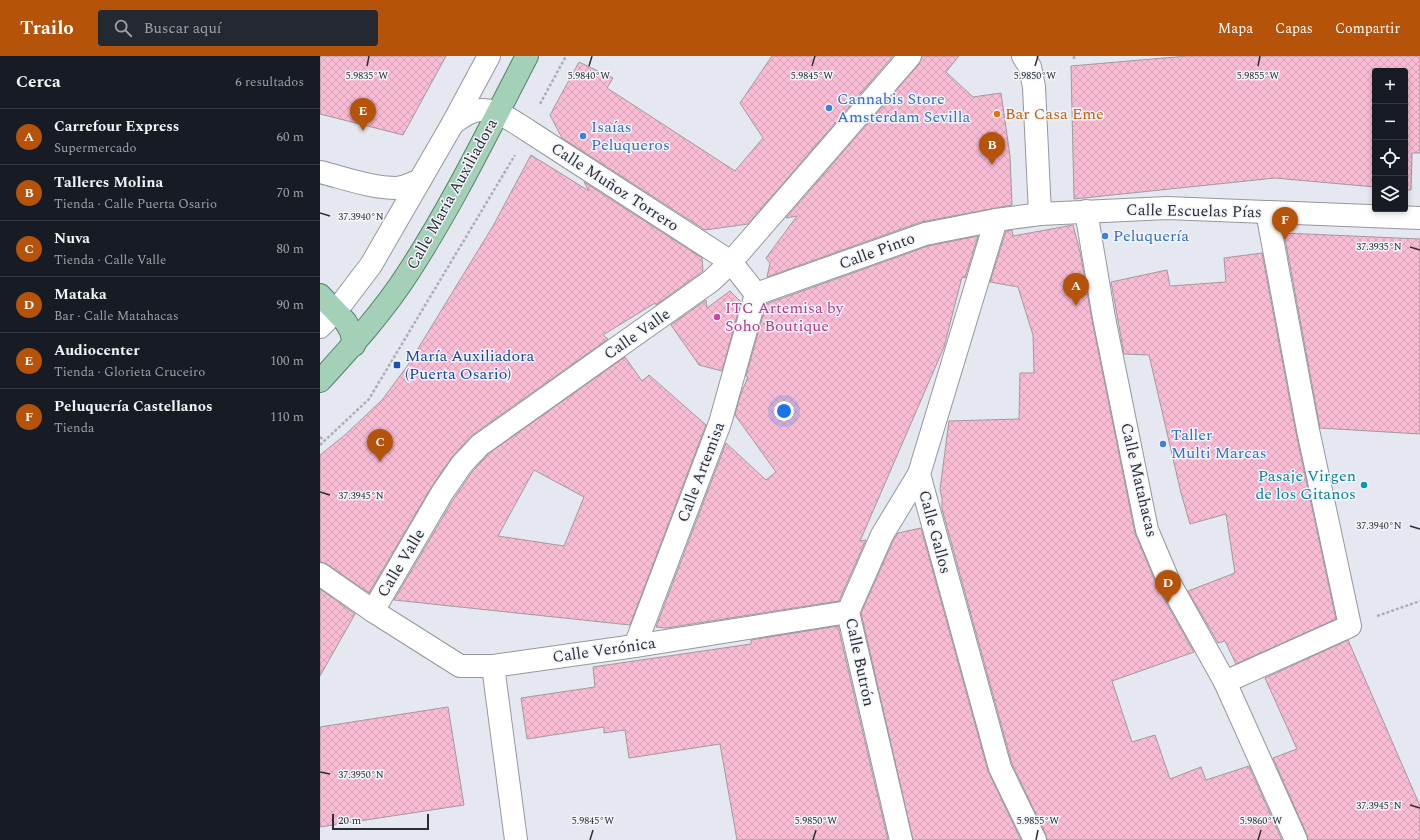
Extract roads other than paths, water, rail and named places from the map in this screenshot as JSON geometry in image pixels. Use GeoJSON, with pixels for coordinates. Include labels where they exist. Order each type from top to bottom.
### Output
{"type":"FeatureCollection","features":[{"type":"Feature","properties":{"kind":"main road","name":"Calle María Auxiliadora"},"geometry":{"type":"LineString","coordinates":[[320,381],[354,345],[408,274],[451,203],[527,56]]}},
{"type":"Feature","properties":{"kind":"main road"},"geometry":{"type":"LineString","coordinates":[[320,295],[345,322],[351,331],[354,345]]}},
{"type":"Feature","properties":{"kind":"street"},"geometry":{"type":"LineString","coordinates":[[320,327],[336,311],[371,265],[453,123],[489,56]]}},
{"type":"Feature","properties":{"kind":"street","name":"Calle Valle"},"geometry":{"type":"LineString","coordinates":[[373,611],[442,493],[462,464],[480,445],[711,281],[731,262],[910,56]]}},
{"type":"Feature","properties":{"kind":"street"},"geometry":{"type":"LineString","coordinates":[[1023,56],[1030,67],[1034,87],[1040,214]]}},
{"type":"Feature","properties":{"kind":"street"},"geometry":{"type":"LineString","coordinates":[[453,123],[468,113],[481,110],[498,112]]}},
{"type":"Feature","properties":{"kind":"street","name":"Calle Muñoz Torrero"},"geometry":{"type":"LineString","coordinates":[[498,112],[731,262]]}},
{"type":"Feature","properties":{"kind":"street"},"geometry":{"type":"LineString","coordinates":[[320,172],[358,182],[398,188],[410,185],[420,180]]}},
{"type":"Feature","properties":{"kind":"street","name":"Calle Escuelas Pías"},"geometry":{"type":"LineString","coordinates":[[1040,214],[1167,208],[1420,218]]}},
{"type":"Feature","properties":{"kind":"street","name":"Calle Matahacas"},"geometry":{"type":"LineString","coordinates":[[1086,211],[1104,318],[1147,530],[1169,582],[1225,682],[1296,840]]}},
{"type":"Feature","properties":{"kind":"street"},"geometry":{"type":"LineString","coordinates":[[1225,682],[1350,626],[1308,430],[1267,212]]}},
{"type":"Feature","properties":{"kind":"street","name":"Calle Pinto"},"geometry":{"type":"LineString","coordinates":[[756,294],[925,234],[996,220],[1040,214]]}},
{"type":"Feature","properties":{"kind":"street","name":"Calle Gallos"},"geometry":{"type":"LineString","coordinates":[[996,220],[920,474],[1000,768],[1035,840]]}},
{"type":"Feature","properties":{"kind":"street"},"geometry":{"type":"LineString","coordinates":[[731,262],[756,294]]}},
{"type":"Feature","properties":{"kind":"street","name":"Calle Artemisa"},"geometry":{"type":"LineString","coordinates":[[635,646],[720,423],[756,294]]}},
{"type":"Feature","properties":{"kind":"street","name":"Calle Butrón"},"geometry":{"type":"LineString","coordinates":[[901,840],[848,612],[882,535],[920,474]]}},
{"type":"Feature","properties":{"kind":"street","name":"Calle Verónica"},"geometry":{"type":"LineString","coordinates":[[320,574],[373,611],[460,666],[493,666],[635,646],[848,612]]}},
{"type":"Feature","properties":{"kind":"street"},"geometry":{"type":"LineString","coordinates":[[493,666],[516,840]]}},
{"type":"Feature","properties":{"kind":"place","name":"Cannabis Store Amsterdam Sevilla"},"geometry":{"type":"Point","coordinates":[829,108]}},
{"type":"Feature","properties":{"kind":"place","name":"Bar Casa Eme"},"geometry":{"type":"Point","coordinates":[997,114]}},
{"type":"Feature","properties":{"kind":"place","name":"Audiocenter"},"geometry":{"type":"Point","coordinates":[363,131]}},
{"type":"Feature","properties":{"kind":"place","name":"Isaías Peluqueros"},"geometry":{"type":"Point","coordinates":[583,136]}},
{"type":"Feature","properties":{"kind":"place","name":"Talleres Molina"},"geometry":{"type":"Point","coordinates":[992,165]}},
{"type":"Feature","properties":{"kind":"place","name":"Peluquería"},"geometry":{"type":"Point","coordinates":[1105,236]}},
{"type":"Feature","properties":{"kind":"place","name":"Peluquería Castellanos"},"geometry":{"type":"Point","coordinates":[1285,240]}},
{"type":"Feature","properties":{"kind":"place","name":"Carrefour Express"},"geometry":{"type":"Point","coordinates":[1076,306]}},
{"type":"Feature","properties":{"kind":"place","name":"ITC Artemisa by Soho Boutique"},"geometry":{"type":"Point","coordinates":[717,317]}},
{"type":"Feature","properties":{"kind":"place","name":"María Auxiliadora (Puerta Osario)"},"geometry":{"type":"Point","coordinates":[397,365]}},
{"type":"Feature","properties":{"kind":"place","name":"Taller Multi Marcas"},"geometry":{"type":"Point","coordinates":[1163,444]}},
{"type":"Feature","properties":{"kind":"place","name":"Nuva"},"geometry":{"type":"Point","coordinates":[380,462]}},
{"type":"Feature","properties":{"kind":"place","name":"Pasaje Virgen de los Gitanos"},"geometry":{"type":"Point","coordinates":[1364,485]}},
{"type":"Feature","properties":{"kind":"place","name":"Mataka"},"geometry":{"type":"Point","coordinates":[1168,603]}}]}
